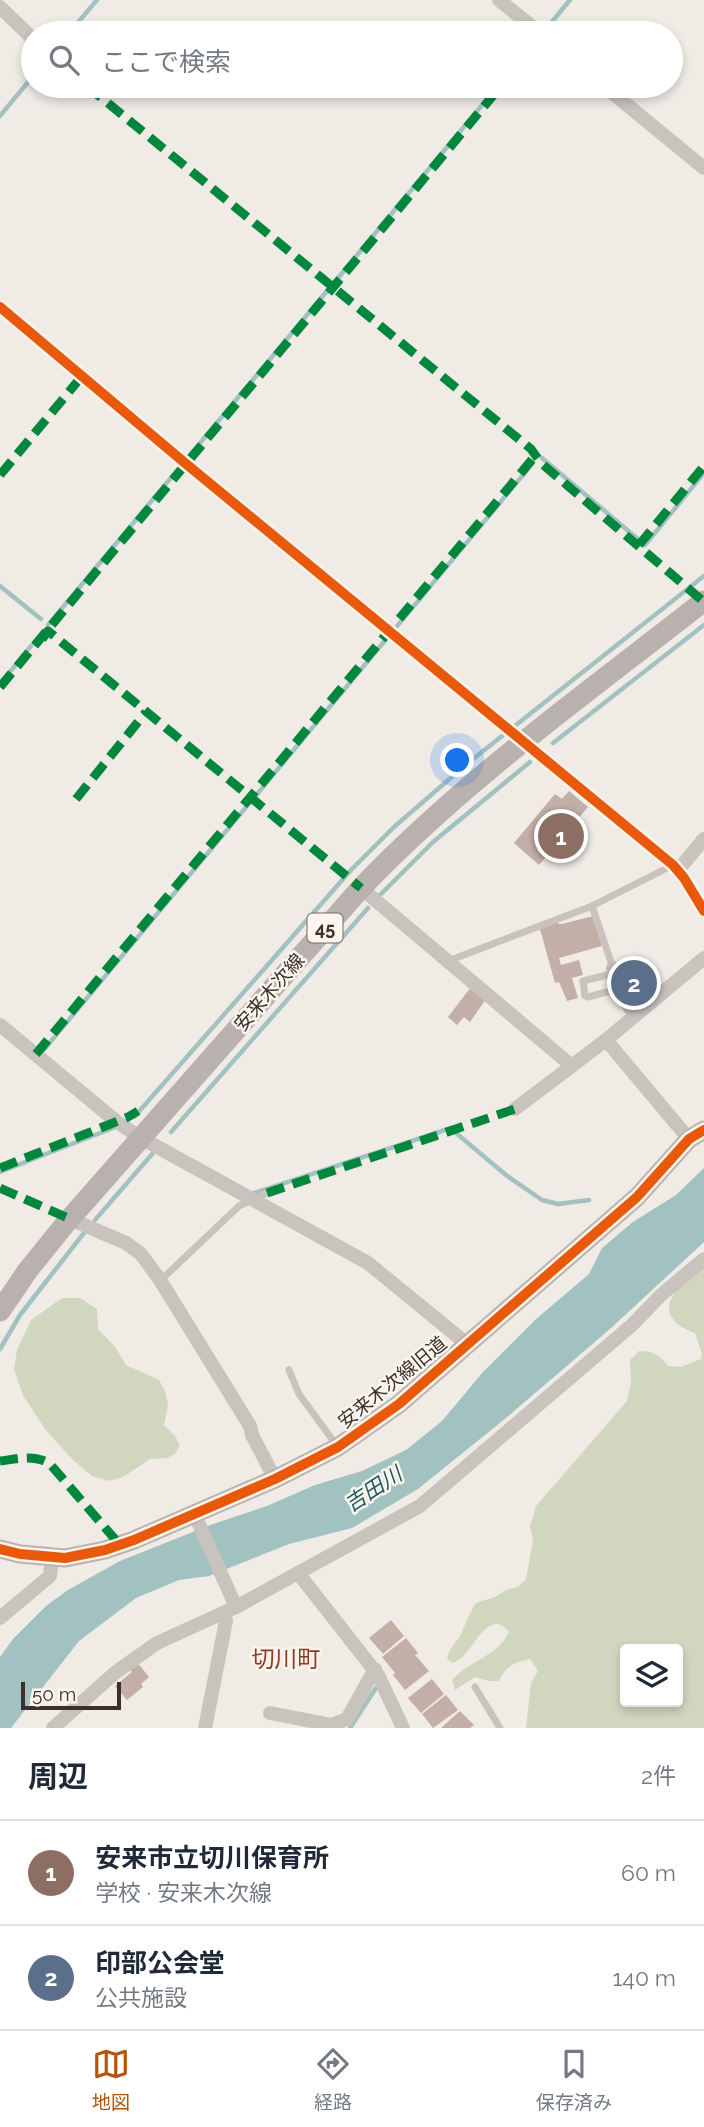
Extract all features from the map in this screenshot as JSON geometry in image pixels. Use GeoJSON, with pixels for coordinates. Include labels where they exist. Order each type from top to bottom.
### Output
{"type":"FeatureCollection","features":[{"type":"Feature","properties":{"kind":"main road","name":"安来木次線"},"geometry":{"type":"LineString","coordinates":[[0,1311],[28,1270],[70,1219],[360,888],[435,816],[704,601]]}},
{"type":"Feature","properties":{"kind":"street"},"geometry":{"type":"LineString","coordinates":[[499,0],[525,21]]}},
{"type":"Feature","properties":{"kind":"street"},"geometry":{"type":"LineString","coordinates":[[0,7],[21,27]]}},
{"type":"Feature","properties":{"kind":"street"},"geometry":{"type":"LineString","coordinates":[[619,98],[704,168]]}},
{"type":"Feature","properties":{"kind":"street"},"geometry":{"type":"LineString","coordinates":[[0,307],[676,868],[704,911]]}},
{"type":"Feature","properties":{"kind":"street"},"geometry":{"type":"LineString","coordinates":[[676,868],[704,839]]}},
{"type":"Feature","properties":{"kind":"street"},"geometry":{"type":"LineString","coordinates":[[360,888],[572,1066]]}},
{"type":"Feature","properties":{"kind":"street"},"geometry":{"type":"LineString","coordinates":[[515,1109],[606,1040],[704,958]]}},
{"type":"Feature","properties":{"kind":"street"},"geometry":{"type":"LineString","coordinates":[[614,971],[619,989],[635,1016]]}},
{"type":"Feature","properties":{"kind":"street"},"geometry":{"type":"LineString","coordinates":[[0,1025],[117,1122],[141,1138],[368,1263],[467,1344]]}},
{"type":"Feature","properties":{"kind":"street"},"geometry":{"type":"LineString","coordinates":[[606,1040],[696,1135]]}},
{"type":"Feature","properties":{"kind":"street","name":"安来木次線旧道"},"geometry":{"type":"LineString","coordinates":[[0,1549],[52,1557],[76,1557],[105,1550],[197,1518],[338,1447],[399,1404],[637,1197],[696,1135]]}},
{"type":"Feature","properties":{"kind":"street"},"geometry":{"type":"LineString","coordinates":[[70,1219],[137,1250],[160,1280],[250,1426],[275,1479]]}},
{"type":"Feature","properties":{"kind":"street"},"geometry":{"type":"LineString","coordinates":[[52,1728],[138,1655],[298,1573],[420,1506],[632,1325],[661,1295],[704,1259]]}},
{"type":"Feature","properties":{"kind":"street"},"geometry":{"type":"LineString","coordinates":[[197,1518],[231,1607],[205,1728]]}},
{"type":"Feature","properties":{"kind":"street"},"geometry":{"type":"LineString","coordinates":[[0,1618],[50,1576],[52,1557]]}},
{"type":"Feature","properties":{"kind":"street"},"geometry":{"type":"LineString","coordinates":[[298,1573],[375,1670],[403,1728]]}},
{"type":"Feature","properties":{"kind":"street"},"geometry":{"type":"LineString","coordinates":[[278,1719],[332,1725],[340,1723],[347,1719],[375,1670]]}},
{"type":"Feature","properties":{"kind":"lane"},"geometry":{"type":"LineString","coordinates":[[447,961],[592,906],[676,868]]}},
{"type":"Feature","properties":{"kind":"lane"},"geometry":{"type":"LineString","coordinates":[[592,906],[614,971],[583,981],[585,996],[619,989]]}},
{"type":"Feature","properties":{"kind":"lane"},"geometry":{"type":"LineString","coordinates":[[160,1280],[239,1206],[267,1193]]}},
{"type":"Feature","properties":{"kind":"lane"},"geometry":{"type":"LineString","coordinates":[[289,1370],[299,1394],[338,1447]]}},
{"type":"Feature","properties":{"kind":"lane"},"geometry":{"type":"LineString","coordinates":[[475,1687],[500,1728]]}},
{"type":"Feature","properties":{"kind":"green space"},"geometry":{"type":"Polygon","coordinates":[[[704,1268],[704,1728],[526,1728],[531,1683],[538,1671],[530,1659],[511,1666],[499,1681],[475,1677],[455,1690],[452,1680],[491,1653],[509,1632],[501,1625],[493,1624],[486,1628],[460,1659],[452,1663],[447,1659],[448,1655],[476,1603],[518,1587],[526,1579],[533,1541],[530,1527],[536,1506],[627,1401],[631,1382],[630,1360],[639,1351],[655,1354],[668,1366],[681,1367],[701,1359],[695,1333],[680,1326],[672,1318],[669,1309],[671,1300],[684,1283],[704,1268]]]}},
{"type":"Feature","properties":{"kind":"green space"},"geometry":{"type":"Polygon","coordinates":[[[62,1298],[80,1298],[97,1309],[98,1329],[115,1347],[126,1365],[159,1380],[168,1405],[164,1425],[180,1445],[175,1454],[167,1458],[150,1459],[123,1477],[109,1481],[92,1476],[72,1459],[45,1429],[23,1395],[14,1369],[17,1350],[31,1320],[62,1298]]]}},
{"type":"Feature","properties":{"kind":"water","name":"吉田川"},"geometry":{"type":"Polygon","coordinates":[[[704,1168],[704,1242],[610,1329],[418,1489],[352,1528],[289,1544],[209,1576],[179,1580],[136,1598],[79,1641],[11,1728],[0,1728],[0,1657],[13,1639],[46,1606],[68,1590],[120,1561],[267,1506],[315,1485],[362,1471],[406,1450],[442,1421],[483,1372],[536,1319],[589,1274],[602,1248],[633,1222],[676,1195],[704,1168]]]}},
{"type":"Feature","properties":{"kind":"building"},"geometry":{"type":"Polygon","coordinates":[[[569,791],[588,807],[539,865],[514,843],[555,794],[562,799],[569,791]]]}},
{"type":"Feature","properties":{"kind":"building"},"geometry":{"type":"Polygon","coordinates":[[[593,916],[602,946],[559,958],[561,965],[579,960],[583,975],[572,978],[578,998],[567,1001],[559,982],[555,983],[540,929],[557,921],[562,924],[593,916]]]}},
{"type":"Feature","properties":{"kind":"building"},"geometry":{"type":"Polygon","coordinates":[[[636,972],[646,998],[631,1004],[626,991],[630,989],[625,977],[636,972]]]}},
{"type":"Feature","properties":{"kind":"building"},"geometry":{"type":"Polygon","coordinates":[[[471,987],[486,999],[470,1022],[464,1017],[457,1025],[448,1017],[471,987]]]}},
{"type":"Feature","properties":{"kind":"building"},"geometry":{"type":"Polygon","coordinates":[[[391,1620],[404,1636],[383,1654],[369,1638],[391,1620]]]}},
{"type":"Feature","properties":{"kind":"building"},"geometry":{"type":"Polygon","coordinates":[[[406,1638],[418,1653],[415,1655],[429,1671],[405,1690],[382,1657],[406,1638]]]}},
{"type":"Feature","properties":{"kind":"building"},"geometry":{"type":"Polygon","coordinates":[[[137,1662],[149,1677],[141,1684],[143,1687],[127,1700],[115,1686],[132,1672],[129,1669],[137,1662]]]}},
{"type":"Feature","properties":{"kind":"building"},"geometry":{"type":"Polygon","coordinates":[[[432,1679],[444,1694],[421,1713],[408,1698],[432,1679]]]}},
{"type":"Feature","properties":{"kind":"building"},"geometry":{"type":"Polygon","coordinates":[[[446,1695],[458,1710],[433,1728],[422,1714],[446,1695]]]}},
{"type":"Feature","properties":{"kind":"building"},"geometry":{"type":"Polygon","coordinates":[[[460,1711],[474,1725],[470,1728],[441,1728],[460,1711]]]}},
{"type":"Feature","properties":{"kind":"waterway"},"geometry":{"type":"LineString","coordinates":[[79,21],[97,0]]}},
{"type":"Feature","properties":{"kind":"waterway"},"geometry":{"type":"LineString","coordinates":[[552,21],[570,0]]}},
{"type":"Feature","properties":{"kind":"waterway"},"geometry":{"type":"LineString","coordinates":[[0,116],[21,91]]}},
{"type":"Feature","properties":{"kind":"waterway"},"geometry":{"type":"LineString","coordinates":[[333,284],[488,98]]}},
{"type":"Feature","properties":{"kind":"waterway"},"geometry":{"type":"LineString","coordinates":[[48,625],[327,291]]}},
{"type":"Feature","properties":{"kind":"waterway"},"geometry":{"type":"LineString","coordinates":[[542,458],[645,545],[704,473]]}},
{"type":"Feature","properties":{"kind":"waterway"},"geometry":{"type":"LineString","coordinates":[[42,1052],[533,463]]}},
{"type":"Feature","properties":{"kind":"waterway"},"geometry":{"type":"LineString","coordinates":[[135,1116],[351,870],[394,827],[468,763],[704,576]]}},
{"type":"Feature","properties":{"kind":"waterway"},"geometry":{"type":"LineString","coordinates":[[0,586],[41,619]]}},
{"type":"Feature","properties":{"kind":"waterway"},"geometry":{"type":"LineString","coordinates":[[553,743],[704,625]]}},
{"type":"Feature","properties":{"kind":"waterway"},"geometry":{"type":"LineString","coordinates":[[0,684],[31,646]]}},
{"type":"Feature","properties":{"kind":"waterway"},"geometry":{"type":"LineString","coordinates":[[380,895],[433,842],[530,762]]}},
{"type":"Feature","properties":{"kind":"waterway"},"geometry":{"type":"LineString","coordinates":[[171,1132],[368,908]]}},
{"type":"Feature","properties":{"kind":"waterway"},"geometry":{"type":"LineString","coordinates":[[0,1172],[113,1128]]}},
{"type":"Feature","properties":{"kind":"waterway"},"geometry":{"type":"LineString","coordinates":[[254,1193],[451,1128]]}},
{"type":"Feature","properties":{"kind":"waterway"},"geometry":{"type":"LineString","coordinates":[[456,1133],[506,1175],[542,1200],[558,1204],[589,1200]]}},
{"type":"Feature","properties":{"kind":"waterway"},"geometry":{"type":"LineString","coordinates":[[95,1220],[153,1153]]}},
{"type":"Feature","properties":{"kind":"waterway"},"geometry":{"type":"LineString","coordinates":[[0,1349],[20,1315],[87,1229]]}},
{"type":"Feature","properties":{"kind":"waterway"},"geometry":{"type":"LineString","coordinates":[[350,1728],[376,1688]]}},
{"type":"Feature","properties":{"kind":"marked path"},"geometry":{"type":"LineString","coordinates":[[102,98],[531,449],[541,463],[704,602]]}},
{"type":"Feature","properties":{"kind":"marked path"},"geometry":{"type":"LineString","coordinates":[[0,687],[491,98]]}},
{"type":"Feature","properties":{"kind":"marked path"},"geometry":{"type":"LineString","coordinates":[[0,475],[82,376]]}},
{"type":"Feature","properties":{"kind":"marked path"},"geometry":{"type":"LineString","coordinates":[[36,1054],[535,456]]}},
{"type":"Feature","properties":{"kind":"marked path"},"geometry":{"type":"LineString","coordinates":[[639,545],[704,466]]}},
{"type":"Feature","properties":{"kind":"marked path"},"geometry":{"type":"LineString","coordinates":[[42,639],[48,631],[361,888]]}},
{"type":"Feature","properties":{"kind":"marked path"},"geometry":{"type":"LineString","coordinates":[[76,799],[146,712]]}},
{"type":"Feature","properties":{"kind":"marked path"},"geometry":{"type":"LineString","coordinates":[[267,1193],[515,1109]]}},
{"type":"Feature","properties":{"kind":"marked path"},"geometry":{"type":"LineString","coordinates":[[0,1168],[138,1111]]}},
{"type":"Feature","properties":{"kind":"marked path"},"geometry":{"type":"LineString","coordinates":[[0,1188],[70,1219]]}},
{"type":"Feature","properties":{"kind":"marked path"},"geometry":{"type":"LineString","coordinates":[[0,1461],[32,1458],[50,1464],[120,1545]]}},
{"type":"Feature","properties":{"kind":"cycle path"},"geometry":{"type":"LineString","coordinates":[[0,307],[673,865],[704,911]]}},
{"type":"Feature","properties":{"kind":"cycle path"},"geometry":{"type":"LineString","coordinates":[[0,1549],[20,1554],[65,1558],[105,1550],[275,1479],[338,1447],[399,1404],[637,1197],[689,1139],[704,1130]]}},
{"type":"Feature","properties":{"kind":"place","name":"安来市立切川保育所"},"geometry":{"type":"Point","coordinates":[561,836]}},
{"type":"Feature","properties":{"kind":"place","name":"印部公会堂"},"geometry":{"type":"Point","coordinates":[634,983]}},
{"type":"Feature","properties":{"kind":"district","name":"切川町"},"geometry":{"type":"Point","coordinates":[286,1658]}}]}
